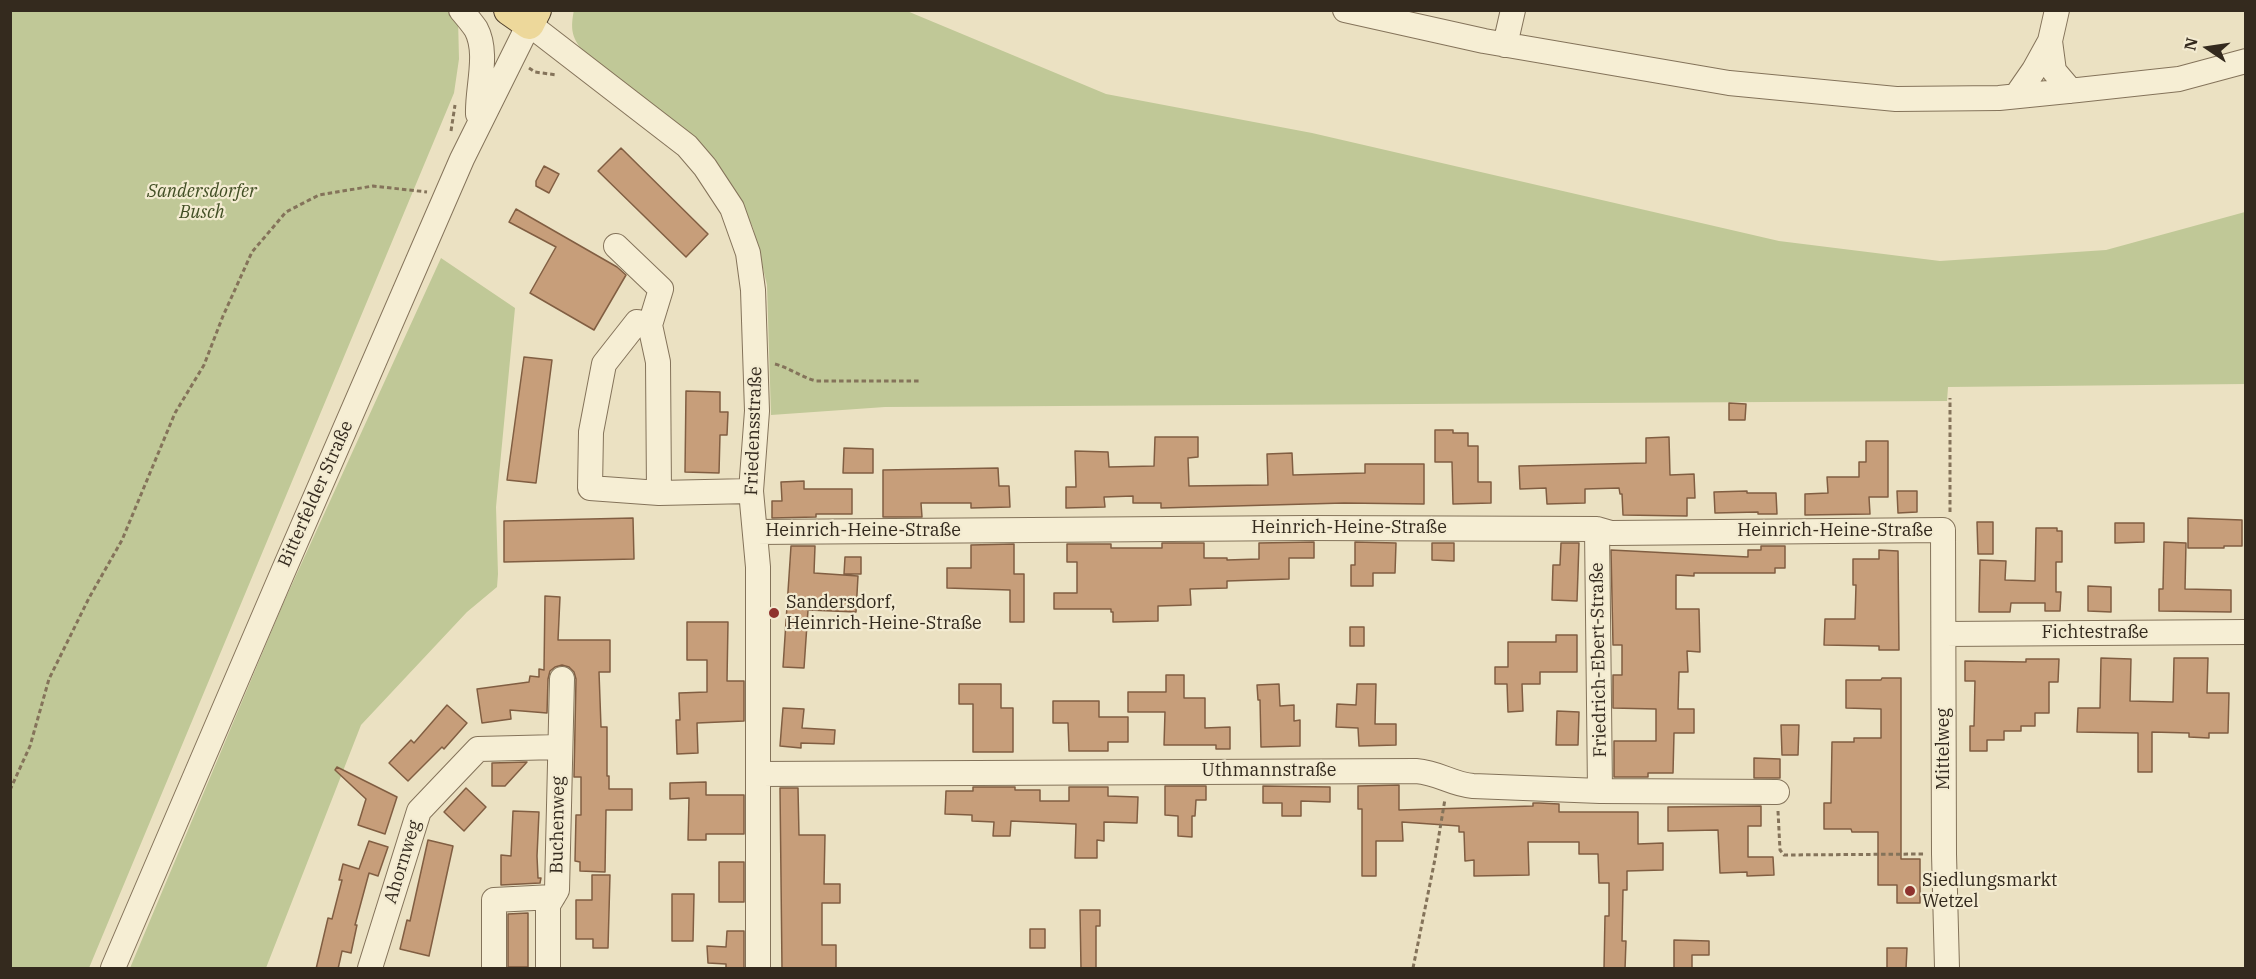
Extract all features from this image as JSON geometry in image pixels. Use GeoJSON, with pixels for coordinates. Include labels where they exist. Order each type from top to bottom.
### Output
{"type":"FeatureCollection","features":[{"type":"Feature","properties":{"kind":"street"},"geometry":{"type":"LineString","coordinates":[[461,10],[476,28],[480,41],[482,67],[477,96],[479,123]]}},
{"type":"Feature","properties":{"kind":"street"},"geometry":{"type":"LineString","coordinates":[[1345,10],[1505,45],[1729,83],[1896,99],[2016,96],[2071,91],[2179,79],[2246,61]]}},
{"type":"Feature","properties":{"kind":"street"},"geometry":{"type":"LineString","coordinates":[[1505,45],[1513,10]]}},
{"type":"Feature","properties":{"kind":"street"},"geometry":{"type":"LineString","coordinates":[[2016,96],[2050,41],[2057,10]]}},
{"type":"Feature","properties":{"kind":"street","name":"Bitterfelder Straße"},"geometry":{"type":"LineString","coordinates":[[113,969],[447,195],[512,57],[525,15]]}},
{"type":"Feature","properties":{"kind":"street","name":"Friedensstraße"},"geometry":{"type":"LineString","coordinates":[[525,15],[687,146],[720,187],[732,208],[748,253],[753,290],[757,411],[751,491],[759,567],[758,969]]}},
{"type":"Feature","properties":{"kind":"street"},"geometry":{"type":"LineString","coordinates":[[2050,41],[2054,71],[2071,91]]}},
{"type":"Feature","properties":{"kind":"street"},"geometry":{"type":"LineString","coordinates":[[616,246],[661,289],[651,324],[658,362],[659,493]]}},
{"type":"Feature","properties":{"kind":"street"},"geometry":{"type":"LineString","coordinates":[[651,324],[637,322],[604,364],[591,432],[590,488],[659,493],[751,491]]}},
{"type":"Feature","properties":{"kind":"street","name":"Heinrich-Heine-Straße"},"geometry":{"type":"LineString","coordinates":[[754,532],[1308,528],[1597,529],[1611,533],[1943,530]]}},
{"type":"Feature","properties":{"kind":"street","name":"Friedrich-Ebert-Straße"},"geometry":{"type":"LineString","coordinates":[[1597,529],[1600,791]]}},
{"type":"Feature","properties":{"kind":"street","name":"Mittelweg"},"geometry":{"type":"LineString","coordinates":[[1943,530],[1944,854],[1947,969]]}},
{"type":"Feature","properties":{"kind":"street","name":"Fichtestraße"},"geometry":{"type":"LineString","coordinates":[[1944,634],[2246,632]]}},
{"type":"Feature","properties":{"kind":"street","name":"Buchenweg"},"geometry":{"type":"LineString","coordinates":[[548,969],[548,906],[557,890],[562,679]]}},
{"type":"Feature","properties":{"kind":"street","name":"Ahornweg"},"geometry":{"type":"LineString","coordinates":[[370,969],[419,811],[478,749],[560,747]]}},
{"type":"Feature","properties":{"kind":"street","name":"Uthmannstraße"},"geometry":{"type":"LineString","coordinates":[[758,774],[1416,771],[1434,772],[1458,785],[1473,786],[1600,791],[1777,792]]}},
{"type":"Feature","properties":{"kind":"street"},"geometry":{"type":"LineString","coordinates":[[494,969],[494,900],[553,897]]}},
{"type":"Feature","properties":{"kind":"path"},"geometry":{"type":"LineString","coordinates":[[512,57],[536,72],[556,74],[566,78]]}},
{"type":"Feature","properties":{"kind":"path"},"geometry":{"type":"LineString","coordinates":[[10,790],[30,746],[49,679],[89,598],[122,540],[176,413],[204,365],[252,252],[286,212],[319,195],[373,186],[447,195]]}},
{"type":"Feature","properties":{"kind":"path"},"geometry":{"type":"LineString","coordinates":[[756,360],[786,367],[804,378],[816,381],[919,381]]}},
{"type":"Feature","properties":{"kind":"path"},"geometry":{"type":"LineString","coordinates":[[1943,530],[1950,519],[1950,398]]}},
{"type":"Feature","properties":{"kind":"path"},"geometry":{"type":"LineString","coordinates":[[1413,969],[1448,779]]}},
{"type":"Feature","properties":{"kind":"path"},"geometry":{"type":"LineString","coordinates":[[1777,792],[1780,850],[1784,855],[1944,854]]}},
{"type":"Feature","properties":{"kind":"green space","name":"Sandersdorfer Busch"},"geometry":{"type":"Polygon","coordinates":[[[449,10],[458,18],[459,59],[454,93],[89,968],[11,968],[10,11],[449,10]]]}},
{"type":"Feature","properties":{"kind":"green space"},"geometry":{"type":"Polygon","coordinates":[[[574,10],[907,11],[1106,94],[1312,133],[1779,241],[1940,261],[2106,250],[2245,212],[2245,384],[1948,387],[1947,401],[885,407],[771,415],[767,285],[753,228],[737,193],[713,159],[588,58],[574,36],[572,25],[574,10]]]}},
{"type":"Feature","properties":{"kind":"green space"},"geometry":{"type":"Polygon","coordinates":[[[441,258],[515,308],[496,507],[497,587],[467,612],[361,725],[266,968],[130,968],[283,604],[441,258]]]}},
{"type":"Feature","properties":{"kind":"building"},"geometry":{"type":"Polygon","coordinates":[[[621,148],[708,234],[686,257],[598,171],[621,148]]]}},
{"type":"Feature","properties":{"kind":"building"},"geometry":{"type":"Polygon","coordinates":[[[544,166],[559,174],[549,193],[536,186],[536,181],[544,166]]]}},
{"type":"Feature","properties":{"kind":"building"},"geometry":{"type":"Polygon","coordinates":[[[516,209],[617,267],[626,275],[594,330],[530,293],[556,247],[509,222],[516,209]]]}},
{"type":"Feature","properties":{"kind":"building"},"geometry":{"type":"Polygon","coordinates":[[[524,357],[552,360],[536,483],[507,480],[524,357]]]}},
{"type":"Feature","properties":{"kind":"building"},"geometry":{"type":"Polygon","coordinates":[[[686,391],[720,392],[720,412],[728,412],[727,435],[720,435],[719,473],[685,472],[686,391]]]}},
{"type":"Feature","properties":{"kind":"building"},"geometry":{"type":"Polygon","coordinates":[[[1729,403],[1746,404],[1745,420],[1729,420],[1729,403]]]}},
{"type":"Feature","properties":{"kind":"building"},"geometry":{"type":"Polygon","coordinates":[[[1435,430],[1468,433],[1468,446],[1478,446],[1478,482],[1491,482],[1491,503],[1453,504],[1452,462],[1435,462],[1435,430]]]}},
{"type":"Feature","properties":{"kind":"building"},"geometry":{"type":"Polygon","coordinates":[[[1155,437],[1198,437],[1198,457],[1188,458],[1189,486],[1268,485],[1267,454],[1292,453],[1293,475],[1365,473],[1365,464],[1424,464],[1424,504],[1344,503],[1161,508],[1161,503],[1133,503],[1133,496],[1104,497],[1105,507],[1066,508],[1066,487],[1076,487],[1075,451],[1108,452],[1109,467],[1154,466],[1155,437]]]}},
{"type":"Feature","properties":{"kind":"building"},"geometry":{"type":"Polygon","coordinates":[[[1669,437],[1670,475],[1694,474],[1695,498],[1687,498],[1687,516],[1623,515],[1622,494],[1619,488],[1585,489],[1585,503],[1547,504],[1546,488],[1520,489],[1519,466],[1646,463],[1646,438],[1669,437]]]}},
{"type":"Feature","properties":{"kind":"building"},"geometry":{"type":"Polygon","coordinates":[[[1866,441],[1888,441],[1888,497],[1869,497],[1870,514],[1805,515],[1805,494],[1828,493],[1827,477],[1859,477],[1859,462],[1866,462],[1866,441]]]}},
{"type":"Feature","properties":{"kind":"building"},"geometry":{"type":"Polygon","coordinates":[[[844,448],[873,449],[873,473],[843,473],[844,448]]]}},
{"type":"Feature","properties":{"kind":"building"},"geometry":{"type":"Polygon","coordinates":[[[998,468],[999,486],[1009,486],[1010,507],[971,508],[971,503],[921,503],[922,517],[883,517],[883,470],[998,468]]]}},
{"type":"Feature","properties":{"kind":"building"},"geometry":{"type":"Polygon","coordinates":[[[804,481],[804,489],[852,489],[852,514],[772,518],[772,501],[782,501],[781,482],[804,481]]]}},
{"type":"Feature","properties":{"kind":"building"},"geometry":{"type":"Polygon","coordinates":[[[1747,491],[1747,493],[1776,493],[1777,514],[1715,513],[1714,492],[1747,491]]]}},
{"type":"Feature","properties":{"kind":"building"},"geometry":{"type":"Polygon","coordinates":[[[1897,491],[1917,491],[1917,512],[1898,513],[1897,491]]]}},
{"type":"Feature","properties":{"kind":"building"},"geometry":{"type":"Polygon","coordinates":[[[633,518],[634,559],[504,562],[504,521],[633,518]]]}},
{"type":"Feature","properties":{"kind":"building"},"geometry":{"type":"Polygon","coordinates":[[[2188,518],[2242,520],[2242,546],[2188,548],[2188,518]]]}},
{"type":"Feature","properties":{"kind":"building"},"geometry":{"type":"Polygon","coordinates":[[[1977,522],[1993,522],[1993,554],[1978,554],[1977,522]]]}},
{"type":"Feature","properties":{"kind":"building"},"geometry":{"type":"Polygon","coordinates":[[[2115,523],[2144,523],[2144,542],[2115,543],[2115,523]]]}},
{"type":"Feature","properties":{"kind":"building"},"geometry":{"type":"Polygon","coordinates":[[[2036,528],[2057,528],[2057,531],[2062,531],[2062,562],[2056,562],[2056,592],[2061,592],[2060,611],[2045,611],[2045,603],[2011,603],[2010,612],[1979,612],[1980,560],[2006,561],[2005,580],[2035,581],[2036,528]]]}},
{"type":"Feature","properties":{"kind":"building"},"geometry":{"type":"Polygon","coordinates":[[[1314,542],[1314,558],[1289,558],[1289,579],[1227,581],[1227,588],[1190,589],[1191,605],[1158,606],[1158,621],[1113,622],[1111,609],[1054,609],[1054,593],[1077,593],[1077,562],[1067,562],[1067,544],[1111,544],[1111,548],[1162,548],[1162,543],[1204,543],[1204,558],[1227,558],[1227,560],[1259,559],[1259,543],[1314,542]]]}},
{"type":"Feature","properties":{"kind":"building"},"geometry":{"type":"Polygon","coordinates":[[[1355,542],[1396,543],[1395,573],[1373,573],[1373,586],[1351,586],[1351,565],[1355,565],[1355,542]]]}},
{"type":"Feature","properties":{"kind":"building"},"geometry":{"type":"Polygon","coordinates":[[[2164,542],[2186,543],[2185,589],[2231,590],[2231,612],[2159,611],[2159,589],[2163,589],[2164,542]]]}},
{"type":"Feature","properties":{"kind":"building"},"geometry":{"type":"Polygon","coordinates":[[[1432,543],[1454,543],[1454,561],[1432,560],[1432,543]]]}},
{"type":"Feature","properties":{"kind":"building"},"geometry":{"type":"Polygon","coordinates":[[[1561,543],[1579,543],[1577,601],[1552,600],[1553,565],[1560,565],[1561,543]]]}},
{"type":"Feature","properties":{"kind":"building"},"geometry":{"type":"Polygon","coordinates":[[[1014,544],[1014,574],[1024,574],[1024,622],[1010,622],[1010,590],[947,588],[947,568],[971,568],[971,545],[1014,544]]]}},
{"type":"Feature","properties":{"kind":"building"},"geometry":{"type":"Polygon","coordinates":[[[791,546],[815,546],[814,573],[858,576],[856,612],[808,610],[804,668],[783,667],[791,546]]]}},
{"type":"Feature","properties":{"kind":"building"},"geometry":{"type":"Polygon","coordinates":[[[1761,546],[1785,546],[1785,568],[1775,568],[1775,573],[1676,575],[1676,609],[1699,609],[1700,652],[1687,651],[1688,672],[1679,672],[1678,709],[1694,709],[1694,733],[1674,733],[1673,773],[1648,773],[1648,777],[1614,777],[1614,741],[1656,741],[1656,709],[1613,708],[1613,675],[1622,675],[1622,645],[1613,645],[1611,550],[1748,557],[1748,550],[1761,550],[1761,546]]]}},
{"type":"Feature","properties":{"kind":"building"},"geometry":{"type":"Polygon","coordinates":[[[1879,550],[1898,551],[1899,650],[1879,650],[1879,646],[1824,645],[1825,619],[1855,619],[1856,585],[1853,585],[1853,559],[1879,559],[1879,550]]]}},
{"type":"Feature","properties":{"kind":"building"},"geometry":{"type":"Polygon","coordinates":[[[845,557],[861,557],[861,574],[844,574],[845,557]]]}},
{"type":"Feature","properties":{"kind":"building"},"geometry":{"type":"Polygon","coordinates":[[[2088,586],[2111,587],[2111,612],[2088,611],[2088,586]]]}},
{"type":"Feature","properties":{"kind":"building"},"geometry":{"type":"Polygon","coordinates":[[[545,596],[560,597],[558,640],[610,640],[610,672],[599,672],[601,727],[607,727],[607,776],[609,776],[609,789],[632,789],[632,810],[606,810],[605,872],[580,871],[580,862],[575,861],[576,815],[581,815],[581,777],[574,777],[576,679],[574,672],[562,665],[550,671],[547,713],[510,710],[511,719],[482,723],[477,689],[529,682],[530,676],[539,677],[539,669],[544,670],[545,596]]]}},
{"type":"Feature","properties":{"kind":"building"},"geometry":{"type":"Polygon","coordinates":[[[687,622],[728,622],[727,681],[744,681],[744,721],[697,723],[698,753],[677,754],[676,720],[680,720],[679,693],[707,692],[707,660],[687,660],[687,622]]]}},
{"type":"Feature","properties":{"kind":"building"},"geometry":{"type":"Polygon","coordinates":[[[1350,627],[1364,627],[1364,646],[1350,646],[1350,627]]]}},
{"type":"Feature","properties":{"kind":"building"},"geometry":{"type":"Polygon","coordinates":[[[1556,635],[1577,635],[1577,672],[1540,672],[1540,684],[1522,684],[1523,711],[1508,712],[1507,684],[1495,684],[1495,667],[1508,667],[1508,642],[1556,642],[1556,635]]]}},
{"type":"Feature","properties":{"kind":"building"},"geometry":{"type":"Polygon","coordinates":[[[2101,658],[2131,659],[2130,701],[2173,702],[2174,658],[2208,658],[2207,693],[2229,693],[2228,733],[2209,733],[2209,738],[2189,737],[2189,733],[2152,732],[2152,772],[2138,772],[2138,733],[2077,732],[2078,708],[2100,708],[2101,658]]]}},
{"type":"Feature","properties":{"kind":"building"},"geometry":{"type":"Polygon","coordinates":[[[2026,659],[2059,659],[2058,682],[2049,682],[2049,713],[2035,713],[2035,726],[2021,726],[2021,731],[2004,731],[2004,740],[1987,740],[1987,751],[1970,751],[1970,726],[1974,726],[1975,681],[1965,681],[1965,661],[2026,662],[2026,659]]]}},
{"type":"Feature","properties":{"kind":"building"},"geometry":{"type":"Polygon","coordinates":[[[1166,675],[1184,675],[1184,698],[1205,698],[1205,728],[1230,727],[1230,749],[1216,749],[1216,745],[1164,745],[1165,712],[1128,712],[1128,692],[1166,692],[1166,675]]]}},
{"type":"Feature","properties":{"kind":"building"},"geometry":{"type":"Polygon","coordinates":[[[1882,678],[1901,678],[1901,859],[1920,859],[1920,903],[1897,903],[1897,885],[1878,885],[1878,832],[1824,829],[1824,803],[1831,803],[1832,742],[1854,742],[1854,738],[1881,738],[1881,709],[1846,708],[1846,680],[1881,680],[1882,678]]]}},
{"type":"Feature","properties":{"kind":"building"},"geometry":{"type":"Polygon","coordinates":[[[959,684],[1001,684],[1001,708],[1013,708],[1013,752],[973,752],[973,704],[959,704],[959,684]]]}},
{"type":"Feature","properties":{"kind":"building"},"geometry":{"type":"Polygon","coordinates":[[[1279,684],[1280,706],[1294,705],[1294,721],[1300,720],[1300,746],[1261,747],[1260,700],[1258,700],[1257,685],[1279,684]]]}},
{"type":"Feature","properties":{"kind":"building"},"geometry":{"type":"Polygon","coordinates":[[[1357,684],[1376,684],[1375,724],[1396,724],[1396,745],[1359,746],[1358,728],[1336,727],[1337,704],[1356,705],[1357,684]]]}},
{"type":"Feature","properties":{"kind":"building"},"geometry":{"type":"Polygon","coordinates":[[[1053,701],[1099,701],[1099,717],[1128,717],[1128,742],[1108,742],[1108,751],[1069,751],[1068,723],[1053,723],[1053,701]]]}},
{"type":"Feature","properties":{"kind":"building"},"geometry":{"type":"Polygon","coordinates":[[[447,705],[467,723],[444,749],[442,747],[408,781],[389,763],[411,740],[414,743],[447,705]]]}},
{"type":"Feature","properties":{"kind":"building"},"geometry":{"type":"Polygon","coordinates":[[[783,708],[804,709],[802,728],[835,730],[834,744],[801,743],[801,748],[780,746],[783,708]]]}},
{"type":"Feature","properties":{"kind":"building"},"geometry":{"type":"Polygon","coordinates":[[[1557,711],[1579,712],[1578,745],[1556,745],[1557,711]]]}},
{"type":"Feature","properties":{"kind":"building"},"geometry":{"type":"Polygon","coordinates":[[[1781,725],[1799,725],[1798,755],[1782,755],[1781,725]]]}},
{"type":"Feature","properties":{"kind":"building"},"geometry":{"type":"Polygon","coordinates":[[[1754,758],[1780,759],[1780,778],[1754,778],[1754,758]]]}},
{"type":"Feature","properties":{"kind":"building"},"geometry":{"type":"Polygon","coordinates":[[[527,762],[505,786],[492,786],[492,763],[527,762]]]}},
{"type":"Feature","properties":{"kind":"building"},"geometry":{"type":"Polygon","coordinates":[[[337,767],[397,797],[385,834],[358,825],[366,799],[335,770],[337,767]]]}},
{"type":"Feature","properties":{"kind":"building"},"geometry":{"type":"Polygon","coordinates":[[[706,782],[706,795],[744,795],[744,834],[706,834],[706,840],[688,840],[689,798],[670,799],[670,783],[706,782]]]}},
{"type":"Feature","properties":{"kind":"building"},"geometry":{"type":"Polygon","coordinates":[[[1399,785],[1399,810],[1533,806],[1533,803],[1539,803],[1559,804],[1559,812],[1638,812],[1638,844],[1663,843],[1663,870],[1627,871],[1627,890],[1623,890],[1622,941],[1626,941],[1625,969],[1604,969],[1605,916],[1609,916],[1609,883],[1599,883],[1598,854],[1579,854],[1579,842],[1528,842],[1529,875],[1474,876],[1474,860],[1465,861],[1464,832],[1459,832],[1459,826],[1402,822],[1403,841],[1376,841],[1376,876],[1362,876],[1362,809],[1358,809],[1358,786],[1399,785]]]}},
{"type":"Feature","properties":{"kind":"building"},"geometry":{"type":"Polygon","coordinates":[[[1165,786],[1206,786],[1206,800],[1196,800],[1195,816],[1192,816],[1192,837],[1178,836],[1178,816],[1165,815],[1165,786]]]}},
{"type":"Feature","properties":{"kind":"building"},"geometry":{"type":"Polygon","coordinates":[[[1263,786],[1330,787],[1330,802],[1301,801],[1301,816],[1282,816],[1282,803],[1263,803],[1263,786]]]}},
{"type":"Feature","properties":{"kind":"building"},"geometry":{"type":"Polygon","coordinates":[[[973,787],[1015,787],[1015,790],[1040,790],[1040,801],[1069,801],[1069,787],[1108,787],[1108,796],[1138,797],[1137,823],[1104,822],[1104,841],[1097,840],[1097,858],[1075,858],[1076,824],[1011,821],[1010,836],[993,836],[994,822],[972,821],[972,815],[945,814],[946,791],[973,791],[973,787]]]}},
{"type":"Feature","properties":{"kind":"building"},"geometry":{"type":"Polygon","coordinates":[[[466,788],[486,807],[464,831],[444,812],[466,788]]]}},
{"type":"Feature","properties":{"kind":"building"},"geometry":{"type":"Polygon","coordinates":[[[780,788],[798,788],[799,835],[825,835],[824,884],[840,884],[840,903],[822,903],[822,945],[836,945],[836,969],[782,969],[780,788]]]}},
{"type":"Feature","properties":{"kind":"building"},"geometry":{"type":"Polygon","coordinates":[[[1761,806],[1761,826],[1748,826],[1748,857],[1773,857],[1774,875],[1747,876],[1747,872],[1720,873],[1718,830],[1668,831],[1668,807],[1761,806]]]}},
{"type":"Feature","properties":{"kind":"building"},"geometry":{"type":"Polygon","coordinates":[[[513,811],[539,812],[537,856],[540,883],[501,885],[501,855],[511,856],[513,811]]]}},
{"type":"Feature","properties":{"kind":"building"},"geometry":{"type":"Polygon","coordinates":[[[428,840],[453,846],[429,956],[400,949],[407,920],[410,921],[428,840]]]}},
{"type":"Feature","properties":{"kind":"building"},"geometry":{"type":"Polygon","coordinates":[[[369,841],[388,847],[378,876],[369,873],[355,925],[357,925],[351,953],[342,951],[338,969],[316,969],[328,918],[332,919],[342,880],[339,880],[343,864],[359,869],[369,841]]]}},
{"type":"Feature","properties":{"kind":"building"},"geometry":{"type":"Polygon","coordinates":[[[719,862],[744,862],[744,902],[719,902],[719,862]]]}},
{"type":"Feature","properties":{"kind":"building"},"geometry":{"type":"Polygon","coordinates":[[[592,875],[610,875],[608,948],[593,948],[593,939],[576,939],[576,900],[592,900],[592,875]]]}},
{"type":"Feature","properties":{"kind":"building"},"geometry":{"type":"Polygon","coordinates":[[[672,894],[694,894],[693,941],[672,941],[672,894]]]}},
{"type":"Feature","properties":{"kind":"building"},"geometry":{"type":"Polygon","coordinates":[[[1080,910],[1100,910],[1100,926],[1096,926],[1096,969],[1081,969],[1080,910]]]}},
{"type":"Feature","properties":{"kind":"building"},"geometry":{"type":"Polygon","coordinates":[[[528,913],[528,967],[508,967],[508,914],[528,913]]]}},
{"type":"Feature","properties":{"kind":"building"},"geometry":{"type":"Polygon","coordinates":[[[1030,929],[1045,929],[1045,948],[1030,948],[1030,929]]]}},
{"type":"Feature","properties":{"kind":"building"},"geometry":{"type":"Polygon","coordinates":[[[727,931],[744,931],[744,969],[726,969],[726,964],[708,963],[707,946],[726,947],[727,931]]]}},
{"type":"Feature","properties":{"kind":"building"},"geometry":{"type":"Polygon","coordinates":[[[1674,940],[1709,941],[1709,955],[1692,955],[1692,969],[1674,969],[1674,940]]]}},
{"type":"Feature","properties":{"kind":"building"},"geometry":{"type":"Polygon","coordinates":[[[1887,948],[1907,948],[1906,969],[1887,969],[1887,948]]]}},
{"type":"Feature","properties":{"kind":"place","name":"Sandersdorf, Heinrich-Heine-Straße"},"geometry":{"type":"Point","coordinates":[774,613]}},
{"type":"Feature","properties":{"kind":"place","name":"Siedlungsmarkt Wetzel"},"geometry":{"type":"Point","coordinates":[1910,891]}}]}
